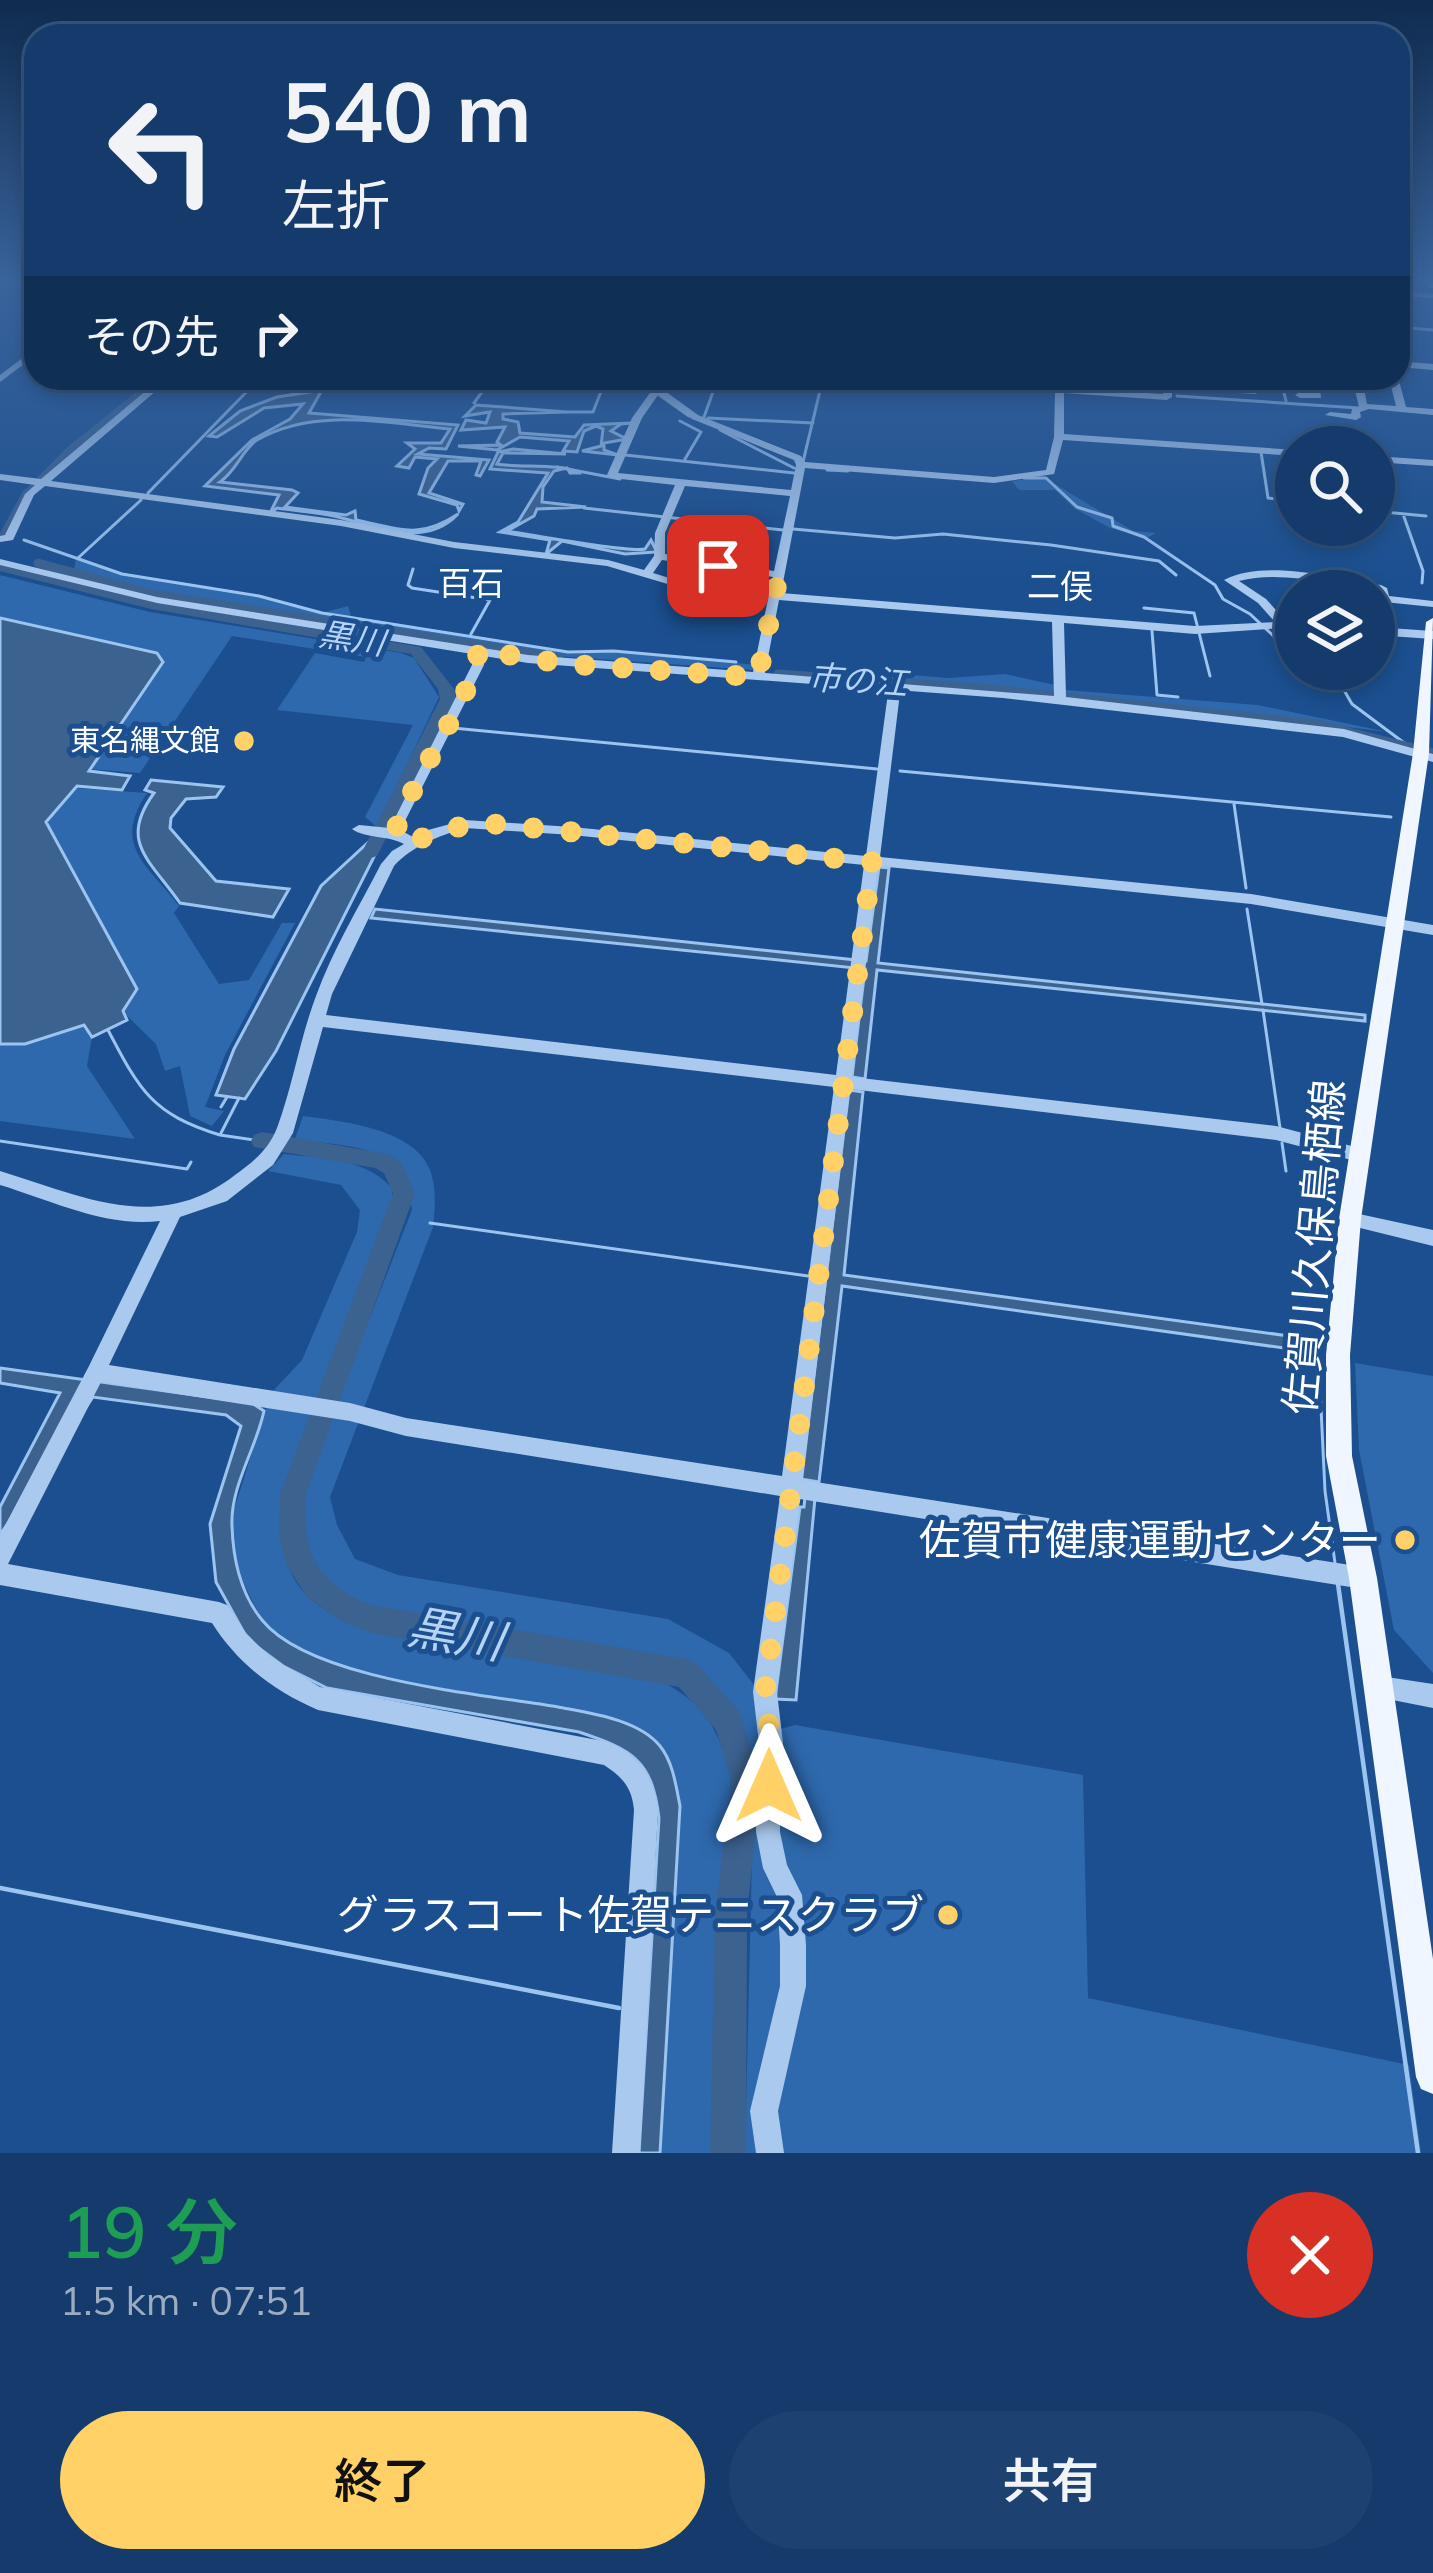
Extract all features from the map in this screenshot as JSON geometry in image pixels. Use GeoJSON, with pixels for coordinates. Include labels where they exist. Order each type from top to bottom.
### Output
{"type":"FeatureCollection","features":[{"type":"Feature","properties":{"kind":"main road","name":"佐賀川久保鳥栖線"},"geometry":{"type":"LineString","coordinates":[[1433,622],[1425,752],[1359,1155],[1338,1354],[1346,1575],[1380,1688],[1433,2077]]}},
{"type":"Feature","properties":{"kind":"street"},"geometry":{"type":"LineString","coordinates":[[0,538],[9,538],[37,483],[151,390]]}},
{"type":"Feature","properties":{"kind":"street"},"geometry":{"type":"LineString","coordinates":[[651,390],[694,417],[798,458],[801,467],[759,671]]}},
{"type":"Feature","properties":{"kind":"street"},"geometry":{"type":"LineString","coordinates":[[801,467],[994,480],[1042,476],[1050,472],[1059,436],[1060,390]]}},
{"type":"Feature","properties":{"kind":"street"},"geometry":{"type":"LineString","coordinates":[[1121,390],[1170,394],[1170,390]]}},
{"type":"Feature","properties":{"kind":"street"},"geometry":{"type":"LineString","coordinates":[[1300,390],[1318,396],[1317,390]]}},
{"type":"Feature","properties":{"kind":"street"},"geometry":{"type":"LineString","coordinates":[[1360,390],[1365,408]]}},
{"type":"Feature","properties":{"kind":"street"},"geometry":{"type":"LineString","coordinates":[[1397,390],[1402,410]]}},
{"type":"Feature","properties":{"kind":"street"},"geometry":{"type":"LineString","coordinates":[[653,393],[612,475],[795,494]]}},
{"type":"Feature","properties":{"kind":"street"},"geometry":{"type":"LineString","coordinates":[[1330,416],[1356,418],[1354,411],[1365,408],[1433,412]]}},
{"type":"Feature","properties":{"kind":"street"},"geometry":{"type":"LineString","coordinates":[[1059,436],[1275,451]]}},
{"type":"Feature","properties":{"kind":"street"},"geometry":{"type":"LineString","coordinates":[[1395,461],[1433,464]]}},
{"type":"Feature","properties":{"kind":"street"},"geometry":{"type":"LineString","coordinates":[[0,476],[596,561],[684,588],[1198,630],[1275,624]]}},
{"type":"Feature","properties":{"kind":"street"},"geometry":{"type":"LineString","coordinates":[[646,575],[659,556],[666,518],[681,483]]}},
{"type":"Feature","properties":{"kind":"street"},"geometry":{"type":"LineString","coordinates":[[659,556],[779,574]]}},
{"type":"Feature","properties":{"kind":"street"},"geometry":{"type":"LineString","coordinates":[[0,562],[157,600],[566,664],[759,671],[1060,696],[1344,733],[1425,752]]}},
{"type":"Feature","properties":{"kind":"street"},"geometry":{"type":"LineString","coordinates":[[1275,577],[1231,580],[1275,612]]}},
{"type":"Feature","properties":{"kind":"street"},"geometry":{"type":"LineString","coordinates":[[1395,600],[1433,604]]}},
{"type":"Feature","properties":{"kind":"street"},"geometry":{"type":"LineString","coordinates":[[1058,617],[1060,696]]}},
{"type":"Feature","properties":{"kind":"street"},"geometry":{"type":"LineString","coordinates":[[1395,632],[1433,635]]}},
{"type":"Feature","properties":{"kind":"street"},"geometry":{"type":"LineString","coordinates":[[395,833],[478,665],[478,650]]}},
{"type":"Feature","properties":{"kind":"street"},"geometry":{"type":"LineString","coordinates":[[770,2153],[764,2111],[793,1986],[793,1945],[789,1894],[775,1868],[768,1832],[774,1769],[765,1692],[894,693]]}},
{"type":"Feature","properties":{"kind":"street"},"geometry":{"type":"LineString","coordinates":[[0,1178],[108,1211],[142,1216],[173,1212],[221,1196],[267,1160],[284,1133],[316,1020],[344,949],[388,864],[412,842],[446,829],[484,823],[1251,899],[1433,930]]}},
{"type":"Feature","properties":{"kind":"street"},"geometry":{"type":"LineString","coordinates":[[359,829],[395,833],[412,842]]}},
{"type":"Feature","properties":{"kind":"street"},"geometry":{"type":"LineString","coordinates":[[316,1020],[1281,1134],[1359,1155]]}},
{"type":"Feature","properties":{"kind":"street"},"geometry":{"type":"LineString","coordinates":[[0,1557],[172,1223],[173,1212]]}},
{"type":"Feature","properties":{"kind":"street"},"geometry":{"type":"LineString","coordinates":[[1350,1219],[1433,1238]]}},
{"type":"Feature","properties":{"kind":"street"},"geometry":{"type":"LineString","coordinates":[[90,1384],[303,1404],[406,1427],[1346,1575]]}},
{"type":"Feature","properties":{"kind":"street"},"geometry":{"type":"LineString","coordinates":[[0,1574],[219,1613],[237,1645],[277,1678],[318,1698],[608,1754],[634,1770],[644,1787],[646,1810],[626,2153]]}},
{"type":"Feature","properties":{"kind":"street"},"geometry":{"type":"LineString","coordinates":[[1380,1688],[1433,1696]]}},
{"type":"Feature","properties":{"kind":"shaded area"},"geometry":{"type":"Polygon","coordinates":[[[322,390],[309,413],[458,425],[446,449],[429,448],[418,454],[489,460],[480,476],[476,475],[481,461],[448,461],[429,493],[463,504],[459,511],[457,505],[419,494],[428,468],[437,459],[415,457],[409,468],[397,466],[415,449],[407,443],[441,443],[450,429],[327,420],[257,440],[220,482],[292,490],[298,493],[285,507],[346,515],[355,511],[356,520],[397,529],[420,530],[458,514],[430,531],[398,532],[320,513],[277,508],[270,513],[279,495],[205,486],[252,440],[290,419],[303,404],[264,408],[217,437],[209,436],[240,411],[277,397],[322,390]]]}},
{"type":"Feature","properties":{"kind":"shaded area"},"geometry":{"type":"Polygon","coordinates":[[[476,405],[567,412],[503,414],[503,419],[518,422],[520,433],[575,437],[584,425],[632,423],[611,431],[627,439],[604,443],[604,450],[618,455],[582,451],[601,446],[603,429],[596,426],[584,431],[577,452],[563,451],[569,441],[520,437],[497,450],[458,446],[501,445],[497,442],[505,427],[461,430],[466,420],[486,423],[490,412],[465,416],[476,405]]]}},
{"type":"Feature","properties":{"kind":"shaded area"},"geometry":{"type":"Polygon","coordinates":[[[498,452],[566,454],[503,453],[497,464],[565,468],[554,471],[543,487],[542,502],[586,507],[537,509],[534,516],[507,531],[635,550],[645,549],[651,540],[657,552],[625,554],[562,541],[546,554],[550,540],[500,532],[518,522],[548,473],[490,469],[498,452]]]}},
{"type":"Feature","properties":{"kind":"shaded area"},"geometry":{"type":"Polygon","coordinates":[[[1043,477],[1133,531],[1156,533],[1147,538],[1110,528],[1074,508],[1055,490],[1019,490],[1012,481],[1043,477]]]}},
{"type":"Feature","properties":{"kind":"shaded area"},"geometry":{"type":"Polygon","coordinates":[[[76,559],[122,574],[259,596],[322,613],[348,606],[351,616],[568,652],[614,651],[756,665],[754,670],[556,656],[156,592],[74,570],[76,559]]]}},
{"type":"Feature","properties":{"kind":"shaded area"},"geometry":{"type":"Polygon","coordinates":[[[0,575],[150,612],[401,653],[414,658],[439,697],[377,827],[365,817],[413,725],[277,710],[315,653],[364,662],[366,657],[232,636],[140,773],[90,769],[120,725],[0,683],[0,575]]]}},
{"type":"Feature","properties":{"kind":"shaded area"},"geometry":{"type":"Polygon","coordinates":[[[0,618],[157,653],[163,662],[89,771],[130,776],[122,790],[77,786],[46,822],[137,989],[123,1011],[127,1020],[92,1037],[84,1025],[25,1044],[0,1044],[0,618]]]}},
{"type":"Feature","properties":{"kind":"shaded area"},"geometry":{"type":"Polygon","coordinates":[[[837,669],[948,678],[1005,674],[1055,685],[1054,693],[837,676],[837,669]]]}},
{"type":"Feature","properties":{"kind":"shaded area"},"geometry":{"type":"Polygon","coordinates":[[[1064,693],[1258,705],[1388,732],[1064,693]]]}},
{"type":"Feature","properties":{"kind":"shaded area"},"geometry":{"type":"Polygon","coordinates":[[[151,780],[223,787],[216,797],[186,799],[171,818],[170,828],[216,881],[289,889],[273,917],[180,903],[149,862],[138,838],[144,810],[154,793],[145,790],[151,780]]]}},
{"type":"Feature","properties":{"kind":"shaded area"},"geometry":{"type":"Polygon","coordinates":[[[75,788],[147,793],[137,811],[133,841],[145,865],[179,906],[174,913],[219,984],[249,980],[282,923],[295,923],[225,1055],[205,1107],[224,1111],[212,1126],[190,1116],[180,1066],[165,1071],[156,1044],[122,1011],[84,1024],[92,1037],[87,1066],[135,1139],[0,1121],[0,979],[46,822],[75,788]]]}},
{"type":"Feature","properties":{"kind":"shaded area"},"geometry":{"type":"Polygon","coordinates":[[[374,837],[384,837],[276,1051],[245,1099],[216,1095],[234,1049],[321,886],[374,837]]]}},
{"type":"Feature","properties":{"kind":"shaded area"},"geometry":{"type":"Polygon","coordinates":[[[879,867],[889,868],[878,963],[1365,1015],[1365,1021],[877,970],[865,1079],[852,1077],[865,969],[371,918],[375,909],[866,961],[879,867]]]}},
{"type":"Feature","properties":{"kind":"shaded area"},"geometry":{"type":"Polygon","coordinates":[[[849,1090],[863,1092],[844,1275],[1311,1339],[1312,1352],[842,1286],[819,1482],[801,1479],[849,1090]]]}},
{"type":"Feature","properties":{"kind":"shaded area","name":"グラスコート佐賀テニスクラブ"},"geometry":{"type":"Polygon","coordinates":[[[303,1116],[374,1129],[409,1145],[430,1170],[435,1191],[433,1227],[330,1497],[337,1525],[355,1559],[398,1575],[668,1619],[729,1653],[758,1690],[766,1733],[795,1725],[1083,1775],[1088,1998],[1409,2065],[1421,2153],[745,2153],[754,1773],[723,1706],[700,1682],[667,1660],[367,1609],[333,1588],[307,1553],[299,1498],[412,1210],[405,1177],[393,1163],[353,1147],[295,1139],[303,1116]]]}},
{"type":"Feature","properties":{"kind":"shaded area"},"geometry":{"type":"Polygon","coordinates":[[[284,1154],[356,1165],[392,1188],[393,1217],[282,1498],[288,1563],[305,1593],[319,1606],[360,1627],[648,1674],[696,1706],[722,1746],[733,1786],[717,2153],[660,2153],[680,1806],[659,1744],[342,1668],[296,1646],[263,1622],[236,1569],[231,1519],[271,1393],[302,1360],[357,1232],[360,1210],[341,1185],[268,1171],[284,1154]]]}},
{"type":"Feature","properties":{"kind":"shaded area","name":"佐賀市健康運動センター"},"geometry":{"type":"Polygon","coordinates":[[[1355,1363],[1433,1376],[1433,1673],[1394,1630],[1359,1450],[1355,1363]]]}},
{"type":"Feature","properties":{"kind":"shaded area"},"geometry":{"type":"Polygon","coordinates":[[[0,1368],[252,1403],[264,1411],[232,1511],[234,1551],[255,1610],[285,1640],[318,1657],[400,1681],[612,1719],[639,1729],[660,1746],[671,1767],[680,1806],[660,2153],[639,2153],[659,1818],[651,1783],[637,1760],[579,1732],[327,1688],[283,1666],[248,1640],[216,1582],[210,1524],[241,1426],[226,1415],[93,1397],[0,1535],[0,1507],[60,1393],[0,1383],[0,1368]]]}},
{"type":"Feature","properties":{"kind":"shaded area"},"geometry":{"type":"Polygon","coordinates":[[[805,1497],[815,1498],[796,1700],[775,1699],[800,1507],[805,1497]]]}},
{"type":"Feature","properties":{"kind":"waterway","name":"市の江"},"geometry":{"type":"LineString","coordinates":[[26,495],[70,450],[145,390]]}},
{"type":"Feature","properties":{"kind":"waterway"},"geometry":{"type":"LineString","coordinates":[[148,493],[248,390]]}},
{"type":"Feature","properties":{"kind":"waterway"},"geometry":{"type":"LineString","coordinates":[[474,403],[483,390]]}},
{"type":"Feature","properties":{"kind":"waterway"},"geometry":{"type":"LineString","coordinates":[[567,412],[593,412],[602,390]]}},
{"type":"Feature","properties":{"kind":"waterway"},"geometry":{"type":"LineString","coordinates":[[652,390],[689,416]]}},
{"type":"Feature","properties":{"kind":"waterway"},"geometry":{"type":"LineString","coordinates":[[704,417],[714,390]]}},
{"type":"Feature","properties":{"kind":"waterway"},"geometry":{"type":"LineString","coordinates":[[812,423],[820,390]]}},
{"type":"Feature","properties":{"kind":"waterway"},"geometry":{"type":"LineString","coordinates":[[1283,390],[1286,401]]}},
{"type":"Feature","properties":{"kind":"waterway"},"geometry":{"type":"LineString","coordinates":[[1177,396],[1359,408]]}},
{"type":"Feature","properties":{"kind":"waterway"},"geometry":{"type":"LineString","coordinates":[[708,418],[812,423]]}},
{"type":"Feature","properties":{"kind":"waterway"},"geometry":{"type":"LineString","coordinates":[[680,421],[701,432],[685,459]]}},
{"type":"Feature","properties":{"kind":"waterway"},"geometry":{"type":"LineString","coordinates":[[803,462],[812,423]]}},
{"type":"Feature","properties":{"kind":"waterway"},"geometry":{"type":"LineString","coordinates":[[720,430],[794,468]]}},
{"type":"Feature","properties":{"kind":"waterway"},"geometry":{"type":"LineString","coordinates":[[1261,452],[1268,498],[1275,499]]}},
{"type":"Feature","properties":{"kind":"waterway"},"geometry":{"type":"LineString","coordinates":[[625,455],[794,473]]}},
{"type":"Feature","properties":{"kind":"waterway"},"geometry":{"type":"LineString","coordinates":[[557,467],[620,479]]}},
{"type":"Feature","properties":{"kind":"waterway"},"geometry":{"type":"LineString","coordinates":[[827,470],[848,471]]}},
{"type":"Feature","properties":{"kind":"waterway"},"geometry":{"type":"LineString","coordinates":[[1024,478],[1046,478],[1077,507],[1112,518],[1113,526],[1144,537],[1215,585],[1223,599],[1250,614],[1275,637]]}},
{"type":"Feature","properties":{"kind":"waterway","name":"市の江"},"geometry":{"type":"LineString","coordinates":[[4,535],[26,495]]}},
{"type":"Feature","properties":{"kind":"waterway"},"geometry":{"type":"LineString","coordinates":[[78,558],[141,500]]}},
{"type":"Feature","properties":{"kind":"waterway"},"geometry":{"type":"LineString","coordinates":[[584,508],[783,530]]}},
{"type":"Feature","properties":{"kind":"waterway"},"geometry":{"type":"LineString","coordinates":[[1395,513],[1426,516]]}},
{"type":"Feature","properties":{"kind":"waterway"},"geometry":{"type":"LineString","coordinates":[[1403,514],[1423,571],[1422,583]]}},
{"type":"Feature","properties":{"kind":"waterway"},"geometry":{"type":"LineString","coordinates":[[793,529],[895,538],[943,534],[1051,545],[1159,561],[1176,575]]}},
{"type":"Feature","properties":{"kind":"waterway"},"geometry":{"type":"LineString","coordinates":[[24,540],[122,574],[259,596],[322,613],[568,652],[614,651],[736,662]]}},
{"type":"Feature","properties":{"kind":"waterway","name":"市の江"},"geometry":{"type":"LineString","coordinates":[[38,563],[152,594],[559,658]]}},
{"type":"Feature","properties":{"kind":"waterway","name":"黒川"},"geometry":{"type":"LineString","coordinates":[[0,567],[151,605],[416,650],[446,689],[448,699],[371,852]]}},
{"type":"Feature","properties":{"kind":"waterway"},"geometry":{"type":"LineString","coordinates":[[413,569],[408,585],[412,588],[490,600],[471,634]]}},
{"type":"Feature","properties":{"kind":"waterway"},"geometry":{"type":"LineString","coordinates":[[1144,608],[1194,613],[1210,676]]}},
{"type":"Feature","properties":{"kind":"waterway"},"geometry":{"type":"LineString","coordinates":[[1152,631],[1157,695],[1178,697]]}},
{"type":"Feature","properties":{"kind":"waterway","name":"市の江"},"geometry":{"type":"LineString","coordinates":[[778,674],[991,689],[1317,724],[1433,753]]}},
{"type":"Feature","properties":{"kind":"waterway"},"geometry":{"type":"LineString","coordinates":[[1344,690],[1352,704],[1407,745]]}},
{"type":"Feature","properties":{"kind":"waterway"},"geometry":{"type":"LineString","coordinates":[[453,728],[877,769]]}},
{"type":"Feature","properties":{"kind":"waterway"},"geometry":{"type":"LineString","coordinates":[[900,771],[1391,817]]}},
{"type":"Feature","properties":{"kind":"waterway"},"geometry":{"type":"LineString","coordinates":[[1234,804],[1246,888]]}},
{"type":"Feature","properties":{"kind":"waterway"},"geometry":{"type":"LineString","coordinates":[[1247,909],[1262,1004]]}},
{"type":"Feature","properties":{"kind":"waterway"},"geometry":{"type":"LineString","coordinates":[[1263,1010],[1280,1128]]}},
{"type":"Feature","properties":{"kind":"waterway"},"geometry":{"type":"LineString","coordinates":[[108,1030],[150,1098],[178,1118],[220,1135]]}},
{"type":"Feature","properties":{"kind":"waterway"},"geometry":{"type":"LineString","coordinates":[[221,1107],[227,1097]]}},
{"type":"Feature","properties":{"kind":"waterway"},"geometry":{"type":"LineString","coordinates":[[220,1135],[239,1098]]}},
{"type":"Feature","properties":{"kind":"waterway"},"geometry":{"type":"LineString","coordinates":[[220,1135],[262,1141]]}},
{"type":"Feature","properties":{"kind":"waterway"},"geometry":{"type":"LineString","coordinates":[[0,1141],[187,1169],[191,1162]]}},
{"type":"Feature","properties":{"kind":"waterway","name":"黒川"},"geometry":{"type":"LineString","coordinates":[[262,1141],[379,1160],[392,1167],[404,1193],[293,1494],[292,1538],[297,1557],[316,1587],[371,1619],[687,1674],[728,1722],[746,1779],[731,1915],[728,2153]]}},
{"type":"Feature","properties":{"kind":"waterway"},"geometry":{"type":"LineString","coordinates":[[1282,1143],[1286,1171]]}},
{"type":"Feature","properties":{"kind":"waterway"},"geometry":{"type":"LineString","coordinates":[[430,1223],[808,1276]]}},
{"type":"Feature","properties":{"kind":"waterway"},"geometry":{"type":"LineString","coordinates":[[1311,1345],[1318,1346],[1325,1491],[1335,1563]]}},
{"type":"Feature","properties":{"kind":"waterway"},"geometry":{"type":"LineString","coordinates":[[1338,1584],[1418,2153]]}},
{"type":"Feature","properties":{"kind":"waterway"},"geometry":{"type":"LineString","coordinates":[[0,1888],[619,2008]]}},
{"type":"Feature","properties":{"kind":"place","name":"東名縄文館"},"geometry":{"type":"Point","coordinates":[244,741]}},
{"type":"Feature","properties":{"kind":"place","name":"佐賀市健康運動センター"},"geometry":{"type":"Point","coordinates":[1405,1540]}},
{"type":"Feature","properties":{"kind":"place","name":"グラスコート佐賀テニスクラブ"},"geometry":{"type":"Point","coordinates":[948,1915]}},
{"type":"Feature","properties":{"kind":"district","name":"百石"},"geometry":{"type":"Point","coordinates":[471,583]}},
{"type":"Feature","properties":{"kind":"district","name":"二俣"},"geometry":{"type":"Point","coordinates":[1060,586]}},
{"type":"Feature","properties":{"kind":"route"},"geometry":{"type":"LineString","coordinates":[[718,566],[779,574],[758,677],[566,664],[478,650],[478,665],[395,833],[412,842],[446,829],[484,823],[872,862],[765,1692],[774,1769],[769,1786]]}}]}
